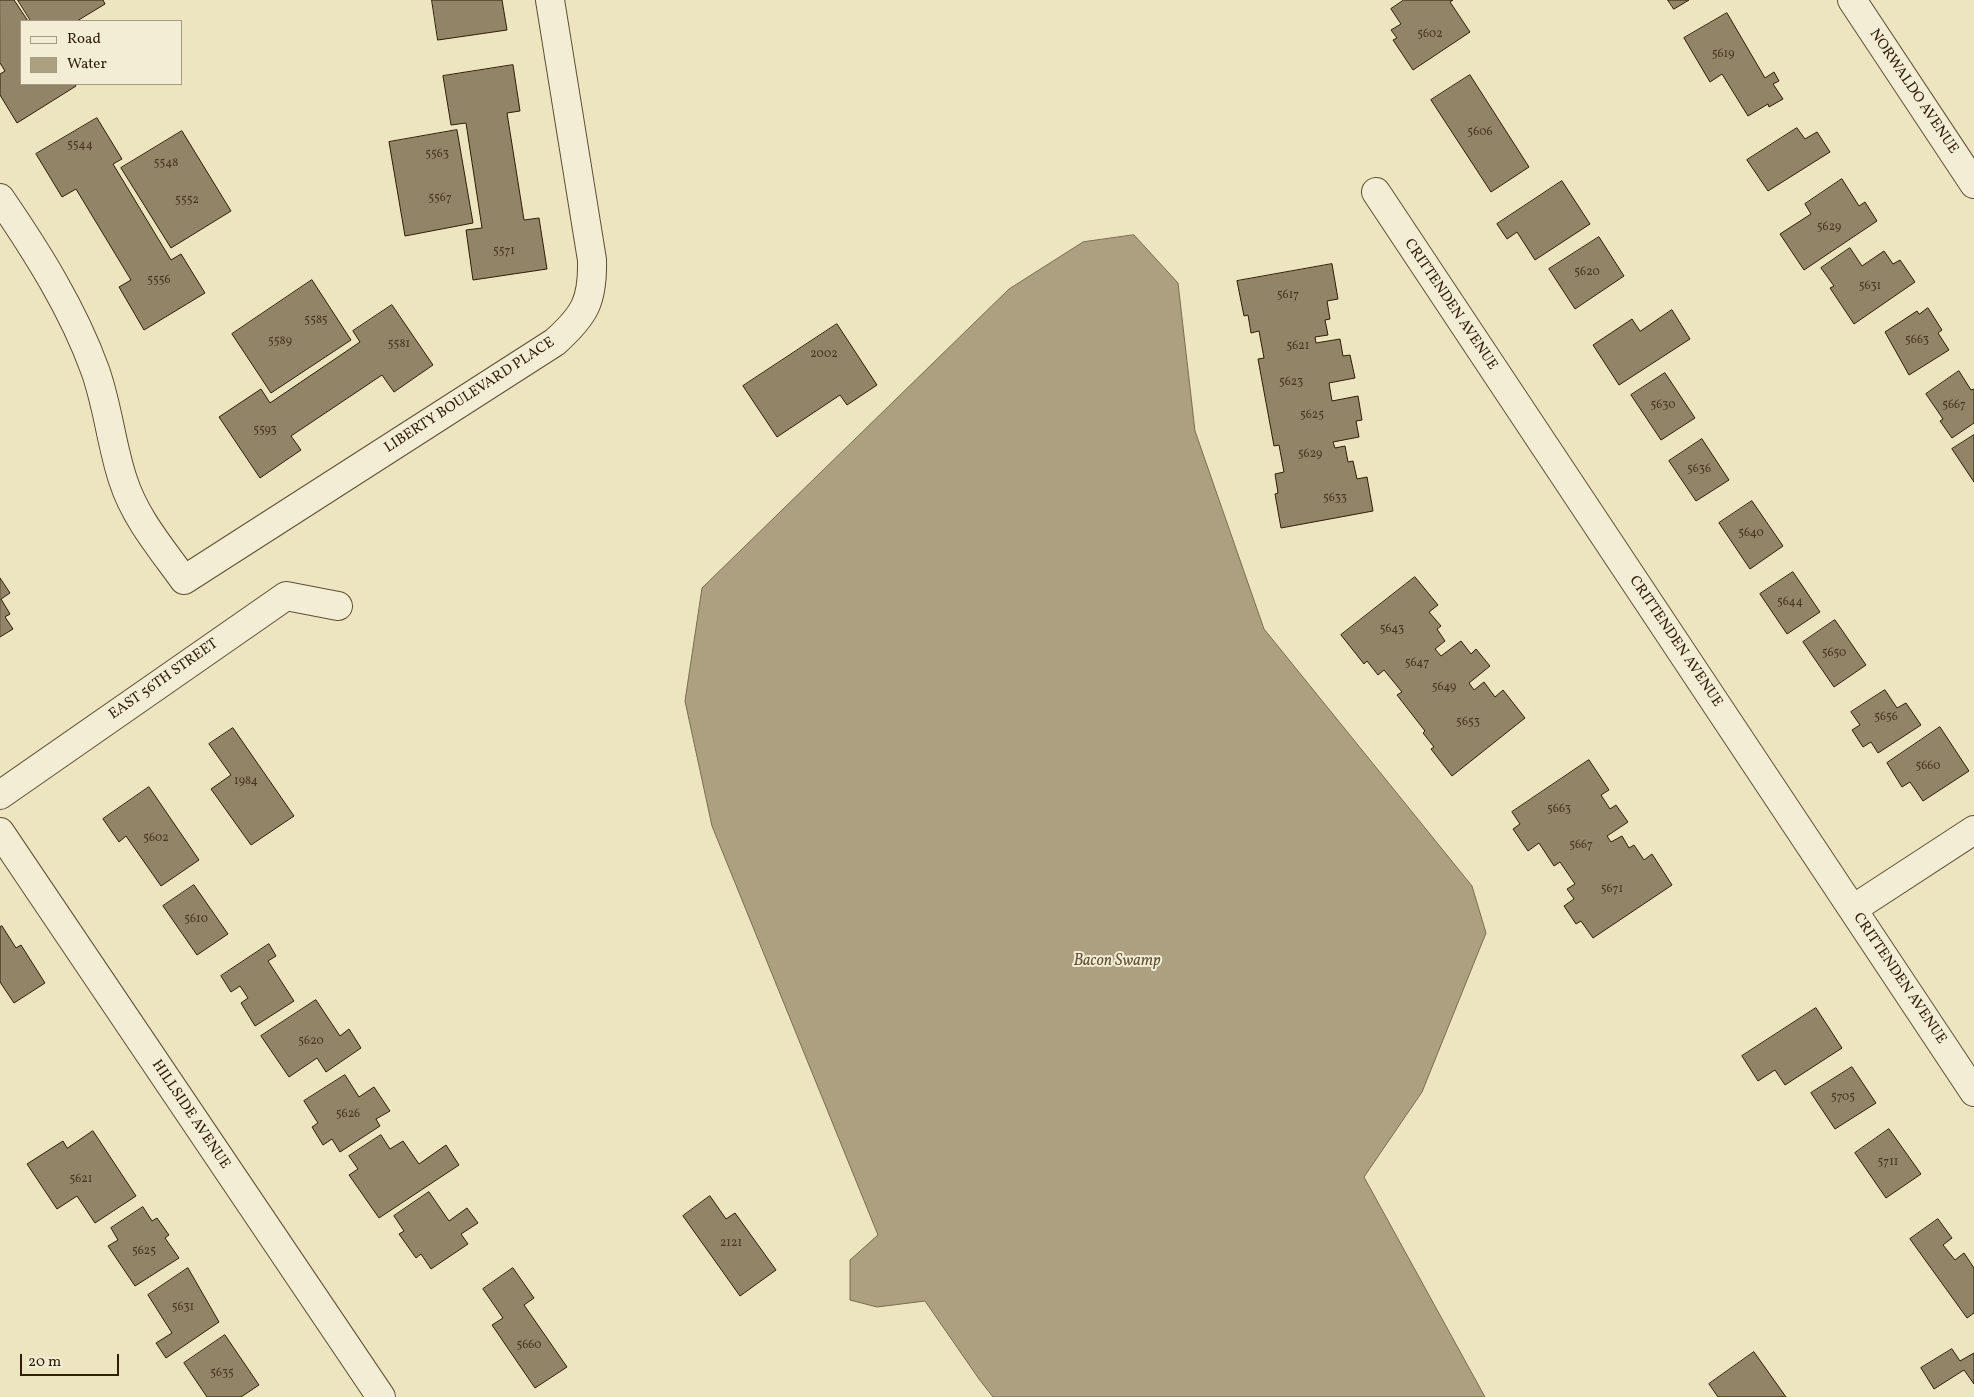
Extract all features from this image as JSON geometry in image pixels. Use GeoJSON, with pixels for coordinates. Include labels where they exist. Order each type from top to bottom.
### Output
{"type":"FeatureCollection","features":[{"type":"Feature","properties":{"kind":"street","name":"LIBERTY BOULEVARD PLACE"},"geometry":{"type":"LineString","coordinates":[[0,198],[42,264],[78,329],[101,388],[123,482],[141,520],[184,580],[555,342],[582,312],[590,296],[592,260],[550,0]]}},
{"type":"Feature","properties":{"kind":"street","name":"NORWALDO AVENUE"},"geometry":{"type":"LineString","coordinates":[[1852,0],[1974,184]]}},
{"type":"Feature","properties":{"kind":"street","name":"CRITTENDEN AVENUE"},"geometry":{"type":"LineString","coordinates":[[1376,192],[1974,1092]]}},
{"type":"Feature","properties":{"kind":"street","name":"EAST 56TH STREET"},"geometry":{"type":"LineString","coordinates":[[0,795],[286,596],[338,606]]}},
{"type":"Feature","properties":{"kind":"street"},"geometry":{"type":"LineString","coordinates":[[1853,909],[1974,830]]}},
{"type":"Feature","properties":{"kind":"street","name":"HILLSIDE AVENUE"},"geometry":{"type":"LineString","coordinates":[[0,832],[380,1397]]}},
{"type":"Feature","properties":{"kind":"water","name":"Bacon Swamp"},"geometry":{"type":"Polygon","coordinates":[[[1134,235],[1178,283],[1195,431],[1264,629],[1472,886],[1486,933],[1422,1092],[1364,1177],[1485,1397],[993,1397],[925,1301],[877,1307],[850,1300],[850,1260],[878,1235],[712,826],[685,701],[702,588],[1009,289],[1083,242],[1134,235]]]}},
{"type":"Feature","properties":{"kind":"building"},"geometry":{"type":"Polygon","coordinates":[[[0,0],[14,0],[27,20],[20,20],[20,85],[76,86],[17,123],[0,95],[0,74],[5,71],[0,63],[0,0]]]}},
{"type":"Feature","properties":{"kind":"building"},"geometry":{"type":"Polygon","coordinates":[[[18,0],[103,0],[105,4],[79,20],[30,20],[18,0]]]}},
{"type":"Feature","properties":{"kind":"building"},"geometry":{"type":"Polygon","coordinates":[[[432,0],[502,0],[507,30],[438,40],[432,0]]]}},
{"type":"Feature","properties":{"kind":"building"},"geometry":{"type":"Polygon","coordinates":[[[1404,0],[1453,0],[1450,2],[1470,32],[1413,70],[1393,40],[1397,38],[1391,30],[1401,24],[1391,9],[1404,0]]]}},
{"type":"Feature","properties":{"kind":"building"},"geometry":{"type":"Polygon","coordinates":[[[1668,0],[1689,0],[1674,9],[1668,0]]]}},
{"type":"Feature","properties":{"kind":"building"},"geometry":{"type":"Polygon","coordinates":[[[1727,13],[1765,78],[1774,72],[1779,81],[1773,84],[1783,99],[1769,107],[1768,104],[1748,116],[1722,74],[1710,82],[1684,38],[1727,13]]]}},
{"type":"Feature","properties":{"kind":"building"},"geometry":{"type":"Polygon","coordinates":[[[513,65],[520,111],[507,113],[524,220],[539,218],[547,269],[473,280],[466,230],[482,228],[466,123],[451,125],[443,76],[513,65]]]}},
{"type":"Feature","properties":{"kind":"building"},"geometry":{"type":"Polygon","coordinates":[[[1470,75],[1529,167],[1491,192],[1431,100],[1470,75]]]}},
{"type":"Feature","properties":{"kind":"building"},"geometry":{"type":"Polygon","coordinates":[[[97,118],[122,159],[113,164],[171,260],[181,254],[205,293],[144,330],[119,287],[131,280],[76,189],[62,197],[36,154],[97,118]]]}},
{"type":"Feature","properties":{"kind":"building"},"geometry":{"type":"Polygon","coordinates":[[[1797,128],[1805,139],[1817,132],[1830,152],[1768,191],[1747,160],[1797,128]]]}},
{"type":"Feature","properties":{"kind":"building"},"geometry":{"type":"Polygon","coordinates":[[[457,130],[473,223],[405,236],[389,142],[457,130]]]}},
{"type":"Feature","properties":{"kind":"building"},"geometry":{"type":"Polygon","coordinates":[[[182,131],[231,211],[171,248],[121,168],[182,131]]]}},
{"type":"Feature","properties":{"kind":"building"},"geometry":{"type":"Polygon","coordinates":[[[1842,179],[1859,206],[1865,202],[1877,221],[1804,270],[1780,234],[1811,214],[1805,204],[1842,179]]]}},
{"type":"Feature","properties":{"kind":"building"},"geometry":{"type":"Polygon","coordinates":[[[1562,181],[1590,224],[1535,260],[1517,232],[1507,239],[1497,224],[1562,181]]]}},
{"type":"Feature","properties":{"kind":"building"},"geometry":{"type":"Polygon","coordinates":[[[1599,237],[1624,276],[1575,309],[1549,269],[1599,237]]]}},
{"type":"Feature","properties":{"kind":"building"},"geometry":{"type":"Polygon","coordinates":[[[1850,248],[1862,266],[1884,251],[1893,264],[1900,260],[1915,282],[1854,324],[1830,288],[1834,286],[1821,268],[1850,248]]]}},
{"type":"Feature","properties":{"kind":"building"},"geometry":{"type":"Polygon","coordinates":[[[1332,264],[1338,299],[1327,301],[1330,319],[1325,320],[1328,335],[1315,337],[1316,343],[1340,339],[1343,356],[1350,355],[1355,378],[1329,383],[1332,401],[1358,396],[1362,420],[1356,421],[1359,437],[1333,442],[1335,448],[1345,446],[1348,462],[1353,461],[1357,479],[1367,477],[1373,511],[1281,528],[1275,494],[1278,493],[1275,474],[1284,472],[1279,445],[1274,446],[1258,359],[1264,358],[1259,331],[1251,333],[1248,315],[1244,316],[1237,281],[1332,264]]]}},
{"type":"Feature","properties":{"kind":"building"},"geometry":{"type":"Polygon","coordinates":[[[312,280],[351,340],[271,393],[232,334],[312,280]]]}},
{"type":"Feature","properties":{"kind":"building"},"geometry":{"type":"Polygon","coordinates":[[[392,305],[433,365],[394,392],[382,375],[291,436],[301,450],[260,478],[219,417],[261,389],[270,403],[360,342],[353,331],[392,305]]]}},
{"type":"Feature","properties":{"kind":"building"},"geometry":{"type":"Polygon","coordinates":[[[1928,308],[1942,330],[1938,333],[1949,350],[1909,375],[1885,332],[1917,311],[1919,314],[1928,308]]]}},
{"type":"Feature","properties":{"kind":"building"},"geometry":{"type":"Polygon","coordinates":[[[1672,310],[1690,339],[1619,385],[1593,345],[1632,319],[1640,331],[1672,310]]]}},
{"type":"Feature","properties":{"kind":"building"},"geometry":{"type":"Polygon","coordinates":[[[837,324],[877,385],[847,405],[840,395],[777,437],[743,386],[837,324]]]}},
{"type":"Feature","properties":{"kind":"building"},"geometry":{"type":"Polygon","coordinates":[[[1959,371],[1971,390],[1974,389],[1974,423],[1952,438],[1940,421],[1943,419],[1926,394],[1959,371]]]}},
{"type":"Feature","properties":{"kind":"building"},"geometry":{"type":"Polygon","coordinates":[[[1665,373],[1695,418],[1661,440],[1631,395],[1665,373]]]}},
{"type":"Feature","properties":{"kind":"building"},"geometry":{"type":"Polygon","coordinates":[[[1974,435],[1974,482],[1952,449],[1974,435]]]}},
{"type":"Feature","properties":{"kind":"building"},"geometry":{"type":"Polygon","coordinates":[[[1702,439],[1729,480],[1696,501],[1669,461],[1702,439]]]}},
{"type":"Feature","properties":{"kind":"building"},"geometry":{"type":"Polygon","coordinates":[[[1752,501],[1783,546],[1750,569],[1719,523],[1752,501]]]}},
{"type":"Feature","properties":{"kind":"building"},"geometry":{"type":"Polygon","coordinates":[[[1793,572],[1820,612],[1787,634],[1760,594],[1793,572]]]}},
{"type":"Feature","properties":{"kind":"building"},"geometry":{"type":"Polygon","coordinates":[[[1415,577],[1438,605],[1429,612],[1441,626],[1437,629],[1445,641],[1435,649],[1441,656],[1461,641],[1471,654],[1476,649],[1490,666],[1469,683],[1474,690],[1484,682],[1495,697],[1503,690],[1525,718],[1452,776],[1431,749],[1434,747],[1423,733],[1425,731],[1397,695],[1402,692],[1384,670],[1378,675],[1367,661],[1364,664],[1341,635],[1415,577]]]}},
{"type":"Feature","properties":{"kind":"building"},"geometry":{"type":"Polygon","coordinates":[[[0,578],[10,593],[1,599],[10,614],[5,617],[13,629],[0,637],[0,578]]]}},
{"type":"Feature","properties":{"kind":"building"},"geometry":{"type":"Polygon","coordinates":[[[1835,620],[1866,665],[1834,687],[1803,642],[1835,620]]]}},
{"type":"Feature","properties":{"kind":"building"},"geometry":{"type":"Polygon","coordinates":[[[1885,690],[1897,708],[1906,703],[1921,725],[1878,753],[1871,742],[1863,747],[1852,730],[1860,725],[1851,712],[1885,690]]]}},
{"type":"Feature","properties":{"kind":"building"},"geometry":{"type":"Polygon","coordinates":[[[1940,727],[1969,771],[1923,801],[1910,782],[1902,787],[1887,763],[1940,727]]]}},
{"type":"Feature","properties":{"kind":"building"},"geometry":{"type":"Polygon","coordinates":[[[233,728],[294,816],[251,845],[211,789],[231,775],[209,744],[233,728]]]}},
{"type":"Feature","properties":{"kind":"building"},"geometry":{"type":"Polygon","coordinates":[[[1589,760],[1609,790],[1601,795],[1610,809],[1616,805],[1628,822],[1607,836],[1611,842],[1622,836],[1629,848],[1634,845],[1644,860],[1652,854],[1672,885],[1593,938],[1581,921],[1576,924],[1564,906],[1574,899],[1567,889],[1575,884],[1560,862],[1554,866],[1539,843],[1528,851],[1513,829],[1520,824],[1512,812],[1589,760]]]}},
{"type":"Feature","properties":{"kind":"building"},"geometry":{"type":"Polygon","coordinates":[[[149,787],[199,860],[161,886],[126,836],[119,842],[103,819],[149,787]]]}},
{"type":"Feature","properties":{"kind":"building"},"geometry":{"type":"Polygon","coordinates":[[[194,885],[228,934],[197,955],[163,906],[194,885]]]}},
{"type":"Feature","properties":{"kind":"building"},"geometry":{"type":"Polygon","coordinates":[[[2,926],[16,948],[21,945],[45,983],[14,1003],[0,982],[0,927],[2,926]]]}},
{"type":"Feature","properties":{"kind":"building"},"geometry":{"type":"Polygon","coordinates":[[[269,944],[276,956],[268,961],[294,1001],[255,1026],[241,1003],[248,998],[240,986],[231,992],[221,976],[269,944]]]}},
{"type":"Feature","properties":{"kind":"building"},"geometry":{"type":"Polygon","coordinates":[[[316,1000],[340,1036],[349,1029],[361,1048],[326,1072],[317,1058],[289,1077],[261,1036],[316,1000]]]}},
{"type":"Feature","properties":{"kind":"building"},"geometry":{"type":"Polygon","coordinates":[[[1816,1008],[1842,1048],[1785,1085],[1775,1070],[1758,1081],[1742,1056],[1816,1008]]]}},
{"type":"Feature","properties":{"kind":"building"},"geometry":{"type":"Polygon","coordinates":[[[1852,1067],[1876,1103],[1835,1129],[1811,1093],[1852,1067]]]}},
{"type":"Feature","properties":{"kind":"building"},"geometry":{"type":"Polygon","coordinates":[[[345,1075],[359,1097],[374,1087],[390,1111],[376,1119],[380,1126],[340,1152],[332,1139],[323,1145],[312,1127],[318,1123],[304,1101],[345,1075]]]}},
{"type":"Feature","properties":{"kind":"building"},"geometry":{"type":"Polygon","coordinates":[[[1889,1129],[1921,1174],[1886,1198],[1855,1153],[1889,1129]]]}},
{"type":"Feature","properties":{"kind":"building"},"geometry":{"type":"Polygon","coordinates":[[[93,1131],[136,1196],[95,1223],[77,1196],[57,1209],[27,1164],[63,1141],[67,1148],[93,1131]]]}},
{"type":"Feature","properties":{"kind":"building"},"geometry":{"type":"Polygon","coordinates":[[[381,1135],[390,1149],[403,1141],[419,1164],[446,1145],[459,1165],[379,1218],[349,1175],[358,1169],[349,1156],[381,1135]]]}},
{"type":"Feature","properties":{"kind":"building"},"geometry":{"type":"Polygon","coordinates":[[[429,1192],[449,1221],[467,1208],[478,1223],[461,1234],[468,1244],[431,1269],[421,1254],[416,1258],[399,1234],[404,1231],[394,1216],[429,1192]]]}},
{"type":"Feature","properties":{"kind":"building"},"geometry":{"type":"Polygon","coordinates":[[[710,1196],[726,1219],[735,1213],[776,1270],[740,1296],[683,1216],[710,1196]]]}},
{"type":"Feature","properties":{"kind":"building"},"geometry":{"type":"Polygon","coordinates":[[[143,1207],[152,1221],[157,1218],[169,1235],[165,1238],[179,1258],[135,1286],[108,1246],[118,1240],[111,1228],[143,1207]]]}},
{"type":"Feature","properties":{"kind":"building"},"geometry":{"type":"Polygon","coordinates":[[[1938,1219],[1952,1238],[1943,1245],[1955,1260],[1964,1253],[1974,1268],[1974,1313],[1967,1318],[1910,1239],[1938,1219]]]}},
{"type":"Feature","properties":{"kind":"building"},"geometry":{"type":"Polygon","coordinates":[[[188,1268],[219,1322],[166,1358],[156,1343],[172,1333],[148,1295],[188,1268]]]}},
{"type":"Feature","properties":{"kind":"building"},"geometry":{"type":"Polygon","coordinates":[[[513,1268],[534,1298],[524,1305],[567,1367],[535,1388],[492,1325],[503,1318],[483,1289],[513,1268]]]}},
{"type":"Feature","properties":{"kind":"building"},"geometry":{"type":"Polygon","coordinates":[[[225,1335],[259,1385],[241,1397],[207,1397],[184,1363],[225,1335]]]}},
{"type":"Feature","properties":{"kind":"building"},"geometry":{"type":"Polygon","coordinates":[[[1952,1349],[1960,1361],[1974,1353],[1974,1384],[1964,1370],[1934,1389],[1921,1368],[1952,1349]]]}},
{"type":"Feature","properties":{"kind":"building"},"geometry":{"type":"Polygon","coordinates":[[[1754,1352],[1786,1397],[1718,1397],[1709,1384],[1754,1352]]]}}]}
